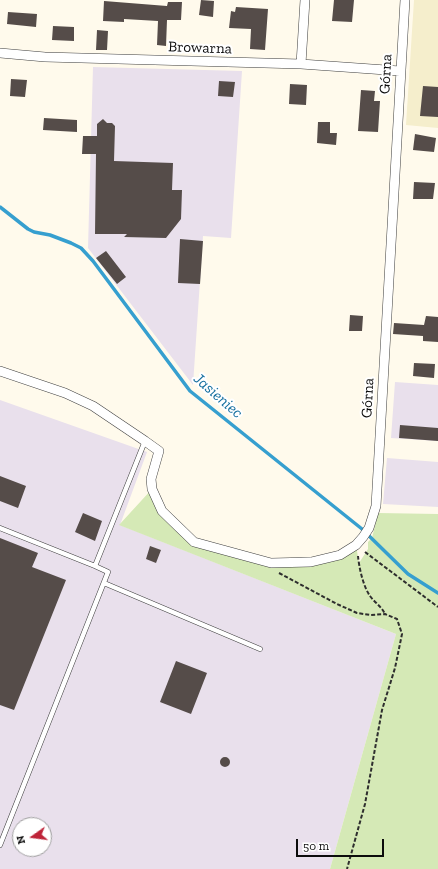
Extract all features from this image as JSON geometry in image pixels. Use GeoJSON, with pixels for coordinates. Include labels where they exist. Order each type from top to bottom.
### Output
{"type":"FeatureCollection","features":[{"type":"Feature","properties":{"kind":"street"},"geometry":{"type":"LineString","coordinates":[[301,64],[304,0]]}},
{"type":"Feature","properties":{"kind":"street","name":"Górna"},"geometry":{"type":"LineString","coordinates":[[145,441],[159,451],[151,479],[152,489],[162,511],[194,542],[271,562],[311,562],[340,555],[356,545],[363,538],[369,528],[376,506],[404,0]]}},
{"type":"Feature","properties":{"kind":"street","name":"Browarna"},"geometry":{"type":"LineString","coordinates":[[0,54],[45,57],[301,64],[400,71]]}},
{"type":"Feature","properties":{"kind":"street"},"geometry":{"type":"LineString","coordinates":[[0,371],[64,393],[93,406],[145,441]]}},
{"type":"Feature","properties":{"kind":"lane"},"geometry":{"type":"LineString","coordinates":[[95,566],[145,441]]}},
{"type":"Feature","properties":{"kind":"lane"},"geometry":{"type":"LineString","coordinates":[[0,528],[108,572],[0,845]]}},
{"type":"Feature","properties":{"kind":"lane"},"geometry":{"type":"LineString","coordinates":[[104,583],[260,649]]}},
{"type":"Feature","properties":{"kind":"path"},"geometry":{"type":"LineString","coordinates":[[356,545],[438,607]]}},
{"type":"Feature","properties":{"kind":"path"},"geometry":{"type":"LineString","coordinates":[[356,545],[363,578],[370,596],[382,608],[385,614]]}},
{"type":"Feature","properties":{"kind":"path"},"geometry":{"type":"LineString","coordinates":[[275,572],[357,613],[371,615],[385,614],[397,619],[402,634],[395,668],[382,710],[365,804],[347,869]]}},
{"type":"Feature","properties":{"kind":"shaded area"},"geometry":{"type":"Polygon","coordinates":[[[414,0],[438,0],[438,128],[406,125],[414,0]]]}},
{"type":"Feature","properties":{"kind":"shaded area"},"geometry":{"type":"Polygon","coordinates":[[[93,67],[242,71],[231,238],[203,236],[193,385],[88,248],[93,67]]]}},
{"type":"Feature","properties":{"kind":"shaded area"},"geometry":{"type":"Polygon","coordinates":[[[395,382],[438,385],[438,441],[391,438],[395,382]]]}},
{"type":"Feature","properties":{"kind":"shaded area"},"geometry":{"type":"Polygon","coordinates":[[[0,400],[147,452],[120,525],[396,634],[330,869],[0,869],[0,400]]]}},
{"type":"Feature","properties":{"kind":"shaded area"},"geometry":{"type":"Polygon","coordinates":[[[387,458],[438,462],[438,507],[383,504],[387,458]]]}},
{"type":"Feature","properties":{"kind":"green space"},"geometry":{"type":"Polygon","coordinates":[[[152,489],[162,511],[194,542],[271,563],[311,562],[356,545],[359,563],[368,549],[368,542],[372,538],[378,513],[438,514],[438,869],[330,869],[396,634],[119,525],[152,489]]]}},
{"type":"Feature","properties":{"kind":"building"},"geometry":{"type":"Polygon","coordinates":[[[201,0],[214,1],[213,17],[199,15],[201,0]]]}},
{"type":"Feature","properties":{"kind":"building"},"geometry":{"type":"Polygon","coordinates":[[[334,0],[354,0],[352,22],[332,21],[334,0]]]}},
{"type":"Feature","properties":{"kind":"building"},"geometry":{"type":"Polygon","coordinates":[[[104,1],[167,6],[168,2],[182,2],[181,20],[167,20],[166,46],[157,45],[158,21],[124,19],[124,22],[103,21],[104,1]]]}},
{"type":"Feature","properties":{"kind":"building"},"geometry":{"type":"Polygon","coordinates":[[[236,7],[268,9],[265,50],[250,49],[251,29],[229,28],[231,11],[235,12],[236,7]]]}},
{"type":"Feature","properties":{"kind":"building"},"geometry":{"type":"Polygon","coordinates":[[[8,12],[37,14],[36,27],[7,24],[8,12]]]}},
{"type":"Feature","properties":{"kind":"building"},"geometry":{"type":"Polygon","coordinates":[[[53,26],[74,27],[74,41],[52,40],[53,26]]]}},
{"type":"Feature","properties":{"kind":"building"},"geometry":{"type":"Polygon","coordinates":[[[97,30],[108,31],[107,50],[96,50],[97,30]]]}},
{"type":"Feature","properties":{"kind":"building"},"geometry":{"type":"Polygon","coordinates":[[[11,79],[27,80],[25,97],[10,96],[11,79]]]}},
{"type":"Feature","properties":{"kind":"building"},"geometry":{"type":"Polygon","coordinates":[[[219,81],[235,82],[233,97],[218,96],[219,81]]]}},
{"type":"Feature","properties":{"kind":"building"},"geometry":{"type":"Polygon","coordinates":[[[290,84],[307,85],[306,105],[289,104],[290,84]]]}},
{"type":"Feature","properties":{"kind":"building"},"geometry":{"type":"Polygon","coordinates":[[[423,86],[438,87],[438,117],[420,116],[423,86]]]}},
{"type":"Feature","properties":{"kind":"building"},"geometry":{"type":"Polygon","coordinates":[[[361,90],[375,91],[374,101],[380,101],[378,132],[358,131],[361,90]]]}},
{"type":"Feature","properties":{"kind":"building"},"geometry":{"type":"Polygon","coordinates":[[[44,118],[77,120],[77,132],[43,130],[44,118]]]}},
{"type":"Feature","properties":{"kind":"building"},"geometry":{"type":"Polygon","coordinates":[[[103,119],[107,123],[112,123],[115,126],[114,161],[173,163],[172,190],[182,190],[181,219],[166,238],[124,237],[127,234],[95,234],[96,154],[82,154],[83,136],[97,136],[97,124],[103,119]]]}},
{"type":"Feature","properties":{"kind":"building"},"geometry":{"type":"Polygon","coordinates":[[[318,122],[330,122],[330,133],[337,133],[336,145],[317,143],[318,122]]]}},
{"type":"Feature","properties":{"kind":"building"},"geometry":{"type":"Polygon","coordinates":[[[415,134],[436,138],[434,152],[413,150],[415,134]]]}},
{"type":"Feature","properties":{"kind":"building"},"geometry":{"type":"Polygon","coordinates":[[[414,182],[435,183],[433,199],[413,199],[414,182]]]}},
{"type":"Feature","properties":{"kind":"building"},"geometry":{"type":"Polygon","coordinates":[[[180,239],[203,241],[200,284],[178,283],[180,239]]]}},
{"type":"Feature","properties":{"kind":"building"},"geometry":{"type":"Polygon","coordinates":[[[106,251],[126,277],[117,284],[96,258],[106,251]]]}},
{"type":"Feature","properties":{"kind":"building"},"geometry":{"type":"Polygon","coordinates":[[[350,315],[363,316],[362,331],[349,331],[350,315]]]}},
{"type":"Feature","properties":{"kind":"building"},"geometry":{"type":"Polygon","coordinates":[[[426,316],[438,317],[438,342],[423,341],[423,336],[393,334],[394,323],[424,325],[426,316]]]}},
{"type":"Feature","properties":{"kind":"building"},"geometry":{"type":"Polygon","coordinates":[[[414,363],[435,364],[434,378],[413,376],[414,363]]]}},
{"type":"Feature","properties":{"kind":"building"},"geometry":{"type":"Polygon","coordinates":[[[400,425],[438,428],[438,441],[399,438],[400,425]]]}},
{"type":"Feature","properties":{"kind":"building"},"geometry":{"type":"Polygon","coordinates":[[[0,476],[26,486],[18,508],[0,501],[0,476]]]}},
{"type":"Feature","properties":{"kind":"building"},"geometry":{"type":"Polygon","coordinates":[[[83,513],[102,521],[95,541],[75,532],[83,513]]]}},
{"type":"Feature","properties":{"kind":"building"},"geometry":{"type":"Polygon","coordinates":[[[0,538],[38,553],[32,567],[66,580],[14,710],[0,705],[0,538]]]}},
{"type":"Feature","properties":{"kind":"building"},"geometry":{"type":"Polygon","coordinates":[[[150,546],[161,550],[156,563],[146,559],[150,546]]]}},
{"type":"Feature","properties":{"kind":"building"},"geometry":{"type":"Polygon","coordinates":[[[176,661],[207,673],[191,714],[160,702],[176,661]]]}},
{"type":"Feature","properties":{"kind":"building"},"geometry":{"type":"Polygon","coordinates":[[[223,757],[227,757],[229,758],[229,766],[223,767],[220,764],[220,760],[223,757]]]}},
{"type":"Feature","properties":{"kind":"waterway","name":"Jasieniec"},"geometry":{"type":"LineString","coordinates":[[0,207],[28,229],[34,232],[50,235],[81,248],[93,261],[190,391],[362,529],[408,574],[438,593]]}}]}
